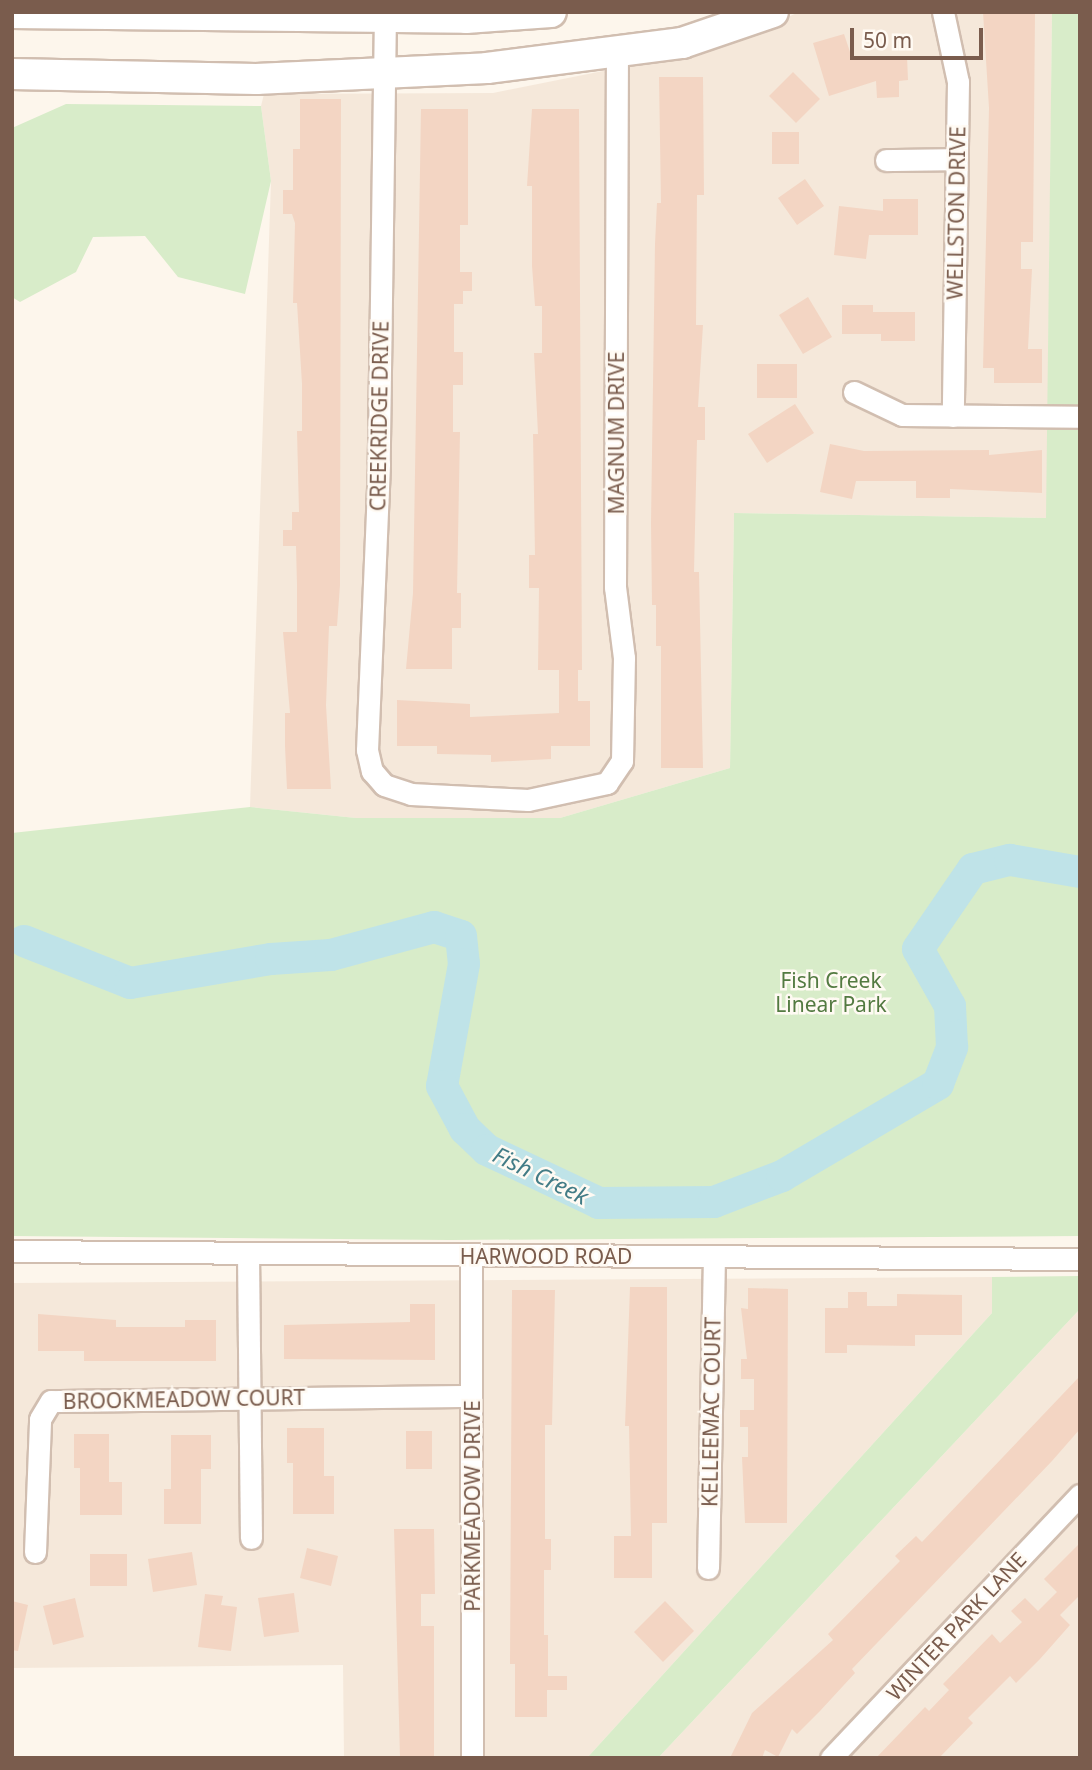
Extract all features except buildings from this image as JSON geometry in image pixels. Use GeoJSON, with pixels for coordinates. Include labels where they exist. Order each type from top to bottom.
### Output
{"type":"FeatureCollection","features":[{"type":"Feature","properties":{"kind":"main road"},"geometry":{"type":"LineString","coordinates":[[12,13],[385,14],[466,18],[551,12]]}},
{"type":"Feature","properties":{"kind":"main road"},"geometry":{"type":"LineString","coordinates":[[12,74],[251,79],[382,76],[617,53],[682,43],[773,12]]}},
{"type":"Feature","properties":{"kind":"street","name":"WELLSTON DRIVE"},"geometry":{"type":"LineString","coordinates":[[943,12],[958,82],[953,416]]}},
{"type":"Feature","properties":{"kind":"street","name":"CREEKRIDGE DRIVE"},"geometry":{"type":"LineString","coordinates":[[385,14],[382,76],[379,464],[367,750],[372,771],[384,785],[411,794]]}},
{"type":"Feature","properties":{"kind":"street","name":"MAGNUM DRIVE"},"geometry":{"type":"LineString","coordinates":[[411,794],[528,800],[584,791],[607,783],[618,772],[626,742],[624,659],[615,587],[617,53]]}},
{"type":"Feature","properties":{"kind":"street"},"geometry":{"type":"LineString","coordinates":[[886,160],[956,159]]}},
{"type":"Feature","properties":{"kind":"street"},"geometry":{"type":"LineString","coordinates":[[854,392],[902,415],[1080,418]]}},
{"type":"Feature","properties":{"kind":"street","name":"HARWOOD ROAD"},"geometry":{"type":"LineString","coordinates":[[12,1251],[1080,1259]]}},
{"type":"Feature","properties":{"kind":"street"},"geometry":{"type":"LineString","coordinates":[[248,1254],[251,1538]]}},
{"type":"Feature","properties":{"kind":"street","name":"PARKMEADOW DRIVE"},"geometry":{"type":"LineString","coordinates":[[471,1255],[472,1758]]}},
{"type":"Feature","properties":{"kind":"street","name":"KELLEEMAC COURT"},"geometry":{"type":"LineString","coordinates":[[708,1568],[715,1257]]}},
{"type":"Feature","properties":{"kind":"street","name":"BROOKMEADOW COURT"},"geometry":{"type":"LineString","coordinates":[[35,1552],[40,1419],[51,1401],[471,1396]]}},
{"type":"Feature","properties":{"kind":"street","name":"WINTER PARK LANE"},"geometry":{"type":"LineString","coordinates":[[831,1758],[1080,1495]]}},
{"type":"Feature","properties":{"kind":"shaded area"},"geometry":{"type":"Polygon","coordinates":[[[799,12],[1052,12],[1047,518],[734,513],[730,768],[560,818],[356,818],[250,807],[271,181],[261,106],[264,94],[493,93],[723,47],[799,12]]]}},
{"type":"Feature","properties":{"kind":"shaded area"},"geometry":{"type":"Polygon","coordinates":[[[992,1277],[992,1313],[587,1758],[344,1758],[343,1665],[12,1668],[12,1283],[992,1277]]]}},
{"type":"Feature","properties":{"kind":"shaded area"},"geometry":{"type":"Polygon","coordinates":[[[1080,1309],[1080,1758],[658,1758],[1080,1309]]]}},
{"type":"Feature","properties":{"kind":"green space","name":"Fish Creek Linear Park"},"geometry":{"type":"Polygon","coordinates":[[[1052,12],[1080,12],[1080,1236],[450,1240],[12,1236],[12,833],[250,807],[356,818],[560,818],[730,768],[734,513],[1046,518],[1052,12]]]}},
{"type":"Feature","properties":{"kind":"green space"},"geometry":{"type":"Polygon","coordinates":[[[66,104],[261,106],[271,181],[245,294],[178,277],[145,236],[93,237],[76,272],[20,302],[12,297],[12,128],[66,104]]]}},
{"type":"Feature","properties":{"kind":"green space"},"geometry":{"type":"Polygon","coordinates":[[[1080,1276],[1080,1309],[658,1758],[587,1758],[992,1313],[992,1277],[1080,1276]]]}},
{"type":"Feature","properties":{"kind":"waterway","name":"Fish Creek"},"geometry":{"type":"LineString","coordinates":[[24,941],[130,983],[271,959],[331,955],[434,927],[461,936],[464,964],[442,1086],[465,1129],[487,1150],[599,1203],[714,1202],[782,1176],[938,1084],[952,1047],[950,1006],[918,949],[973,869],[1010,860],[1080,872]]}}]}
